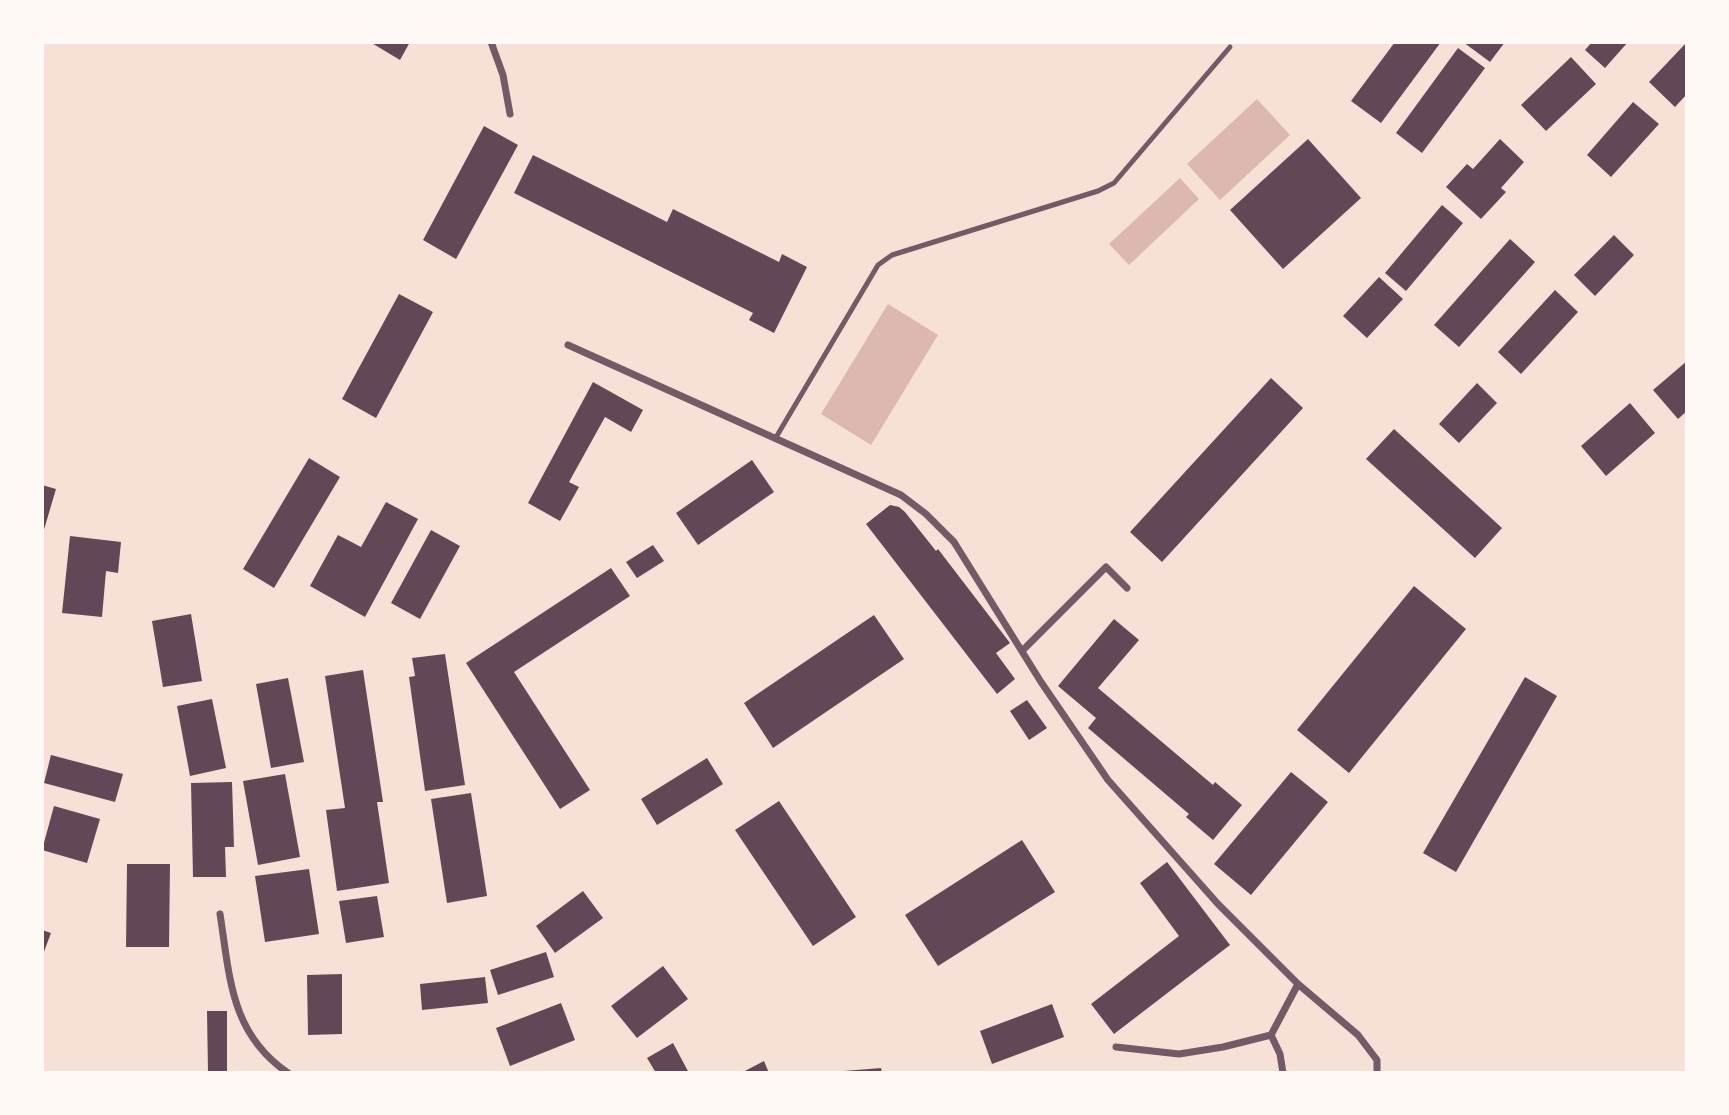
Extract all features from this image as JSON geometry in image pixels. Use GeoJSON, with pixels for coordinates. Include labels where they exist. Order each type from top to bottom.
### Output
{"type":"FeatureCollection","features":[{"type":"Feature","properties":{"kind":"street"},"geometry":{"type":"LineString","coordinates":[[491,42],[503,75],[510,114]]}},
{"type":"Feature","properties":{"kind":"street"},"geometry":{"type":"LineString","coordinates":[[568,345],[901,495],[926,514],[954,542],[1108,780],[1218,904],[1298,984],[1358,1035],[1377,1060],[1377,1073]]}},
{"type":"Feature","properties":{"kind":"street"},"geometry":{"type":"LineString","coordinates":[[1023,650],[1106,567],[1127,587]]}},
{"type":"Feature","properties":{"kind":"street"},"geometry":{"type":"LineString","coordinates":[[220,914],[234,1001],[246,1030],[274,1063],[288,1073]]}},
{"type":"Feature","properties":{"kind":"street"},"geometry":{"type":"LineString","coordinates":[[1116,1047],[1179,1054],[1271,1035],[1298,984]]}},
{"type":"Feature","properties":{"kind":"street"},"geometry":{"type":"LineString","coordinates":[[1271,1035],[1280,1054],[1283,1073]]}},
{"type":"Feature","properties":{"kind":"lane"},"geometry":{"type":"LineString","coordinates":[[775,439],[878,265],[892,255],[1098,191],[1114,183],[1230,47]]}},
{"type":"Feature","properties":{"kind":"shaded area"},"geometry":{"type":"Polygon","coordinates":[[[1257,99],[1290,135],[1220,200],[1187,164],[1257,99]]]}},
{"type":"Feature","properties":{"kind":"shaded area"},"geometry":{"type":"Polygon","coordinates":[[[1180,178],[1199,199],[1129,265],[1109,244],[1180,178]]]}},
{"type":"Feature","properties":{"kind":"shaded area"},"geometry":{"type":"Polygon","coordinates":[[[888,304],[938,335],[871,445],[821,414],[888,304]]]}},
{"type":"Feature","properties":{"kind":"building"},"geometry":{"type":"Polygon","coordinates":[[[370,42],[410,42],[400,60],[370,42]]]}},
{"type":"Feature","properties":{"kind":"building"},"geometry":{"type":"Polygon","coordinates":[[[1395,42],[1441,42],[1381,123],[1351,101],[1395,42]]]}},
{"type":"Feature","properties":{"kind":"building"},"geometry":{"type":"Polygon","coordinates":[[[1463,42],[1505,42],[1490,62],[1463,42]]]}},
{"type":"Feature","properties":{"kind":"building"},"geometry":{"type":"Polygon","coordinates":[[[1592,42],[1628,42],[1605,68],[1585,50],[1592,42]]]}},
{"type":"Feature","properties":{"kind":"building"},"geometry":{"type":"Polygon","coordinates":[[[1687,42],[1687,94],[1675,107],[1649,82],[1687,42]]]}},
{"type":"Feature","properties":{"kind":"building"},"geometry":{"type":"Polygon","coordinates":[[[1458,48],[1485,68],[1422,153],[1396,133],[1458,48]]]}},
{"type":"Feature","properties":{"kind":"building"},"geometry":{"type":"Polygon","coordinates":[[[1571,57],[1596,84],[1546,131],[1521,105],[1571,57]]]}},
{"type":"Feature","properties":{"kind":"building"},"geometry":{"type":"Polygon","coordinates":[[[1633,102],[1659,124],[1611,177],[1587,155],[1633,102]]]}},
{"type":"Feature","properties":{"kind":"building"},"geometry":{"type":"Polygon","coordinates":[[[484,126],[518,145],[456,259],[423,240],[484,126]]]}},
{"type":"Feature","properties":{"kind":"building"},"geometry":{"type":"Polygon","coordinates":[[[1308,139],[1361,198],[1283,269],[1230,210],[1308,139]]]}},
{"type":"Feature","properties":{"kind":"building"},"geometry":{"type":"Polygon","coordinates":[[[1500,139],[1524,162],[1501,188],[1506,192],[1481,219],[1446,187],[1467,164],[1473,169],[1500,139]]]}},
{"type":"Feature","properties":{"kind":"building"},"geometry":{"type":"Polygon","coordinates":[[[533,155],[667,222],[673,209],[779,262],[782,254],[807,267],[774,333],[749,320],[753,313],[514,193],[533,155]]]}},
{"type":"Feature","properties":{"kind":"building"},"geometry":{"type":"Polygon","coordinates":[[[1442,205],[1463,223],[1406,291],[1385,273],[1442,205]]]}},
{"type":"Feature","properties":{"kind":"building"},"geometry":{"type":"Polygon","coordinates":[[[1614,235],[1634,255],[1595,296],[1574,275],[1614,235]]]}},
{"type":"Feature","properties":{"kind":"building"},"geometry":{"type":"Polygon","coordinates":[[[1510,239],[1535,262],[1459,347],[1434,325],[1510,239]]]}},
{"type":"Feature","properties":{"kind":"building"},"geometry":{"type":"Polygon","coordinates":[[[1379,277],[1403,299],[1367,338],[1343,316],[1379,277]]]}},
{"type":"Feature","properties":{"kind":"building"},"geometry":{"type":"Polygon","coordinates":[[[1555,290],[1578,312],[1521,374],[1498,352],[1555,290]]]}},
{"type":"Feature","properties":{"kind":"building"},"geometry":{"type":"Polygon","coordinates":[[[399,294],[433,312],[376,418],[342,399],[399,294]]]}},
{"type":"Feature","properties":{"kind":"building"},"geometry":{"type":"Polygon","coordinates":[[[1687,361],[1687,411],[1678,419],[1653,390],[1687,361]]]}},
{"type":"Feature","properties":{"kind":"building"},"geometry":{"type":"Polygon","coordinates":[[[1271,378],[1303,408],[1162,562],[1130,532],[1271,378]]]}},
{"type":"Feature","properties":{"kind":"building"},"geometry":{"type":"Polygon","coordinates":[[[593,382],[643,410],[631,432],[605,417],[569,482],[579,487],[560,521],[528,503],[593,382]]]}},
{"type":"Feature","properties":{"kind":"building"},"geometry":{"type":"Polygon","coordinates":[[[1477,383],[1497,403],[1459,443],[1439,424],[1477,383]]]}},
{"type":"Feature","properties":{"kind":"building"},"geometry":{"type":"Polygon","coordinates":[[[1630,403],[1655,433],[1606,476],[1581,446],[1630,403]]]}},
{"type":"Feature","properties":{"kind":"building"},"geometry":{"type":"Polygon","coordinates":[[[1394,429],[1502,528],[1475,558],[1366,459],[1394,429]]]}},
{"type":"Feature","properties":{"kind":"building"},"geometry":{"type":"Polygon","coordinates":[[[309,458],[340,477],[274,588],[243,569],[309,458]]]}},
{"type":"Feature","properties":{"kind":"building"},"geometry":{"type":"Polygon","coordinates":[[[752,460],[774,492],[698,545],[676,513],[752,460]]]}},
{"type":"Feature","properties":{"kind":"building"},"geometry":{"type":"Polygon","coordinates":[[[42,485],[56,489],[43,533],[42,533],[42,485]]]}},
{"type":"Feature","properties":{"kind":"building"},"geometry":{"type":"Polygon","coordinates":[[[386,502],[418,519],[365,617],[310,586],[338,535],[361,547],[386,502]]]}},
{"type":"Feature","properties":{"kind":"building"},"geometry":{"type":"Polygon","coordinates":[[[890,505],[905,512],[936,551],[938,549],[1010,643],[996,653],[1015,679],[997,694],[866,524],[890,505]]]}},
{"type":"Feature","properties":{"kind":"building"},"geometry":{"type":"Polygon","coordinates":[[[431,530],[460,546],[420,619],[391,603],[431,530]]]}},
{"type":"Feature","properties":{"kind":"building"},"geometry":{"type":"Polygon","coordinates":[[[70,536],[121,542],[118,573],[106,571],[102,617],[62,613],[70,536]]]}},
{"type":"Feature","properties":{"kind":"building"},"geometry":{"type":"Polygon","coordinates":[[[653,545],[664,561],[637,578],[626,562],[653,545]]]}},
{"type":"Feature","properties":{"kind":"building"},"geometry":{"type":"Polygon","coordinates":[[[611,568],[630,596],[514,672],[590,790],[560,809],[466,663],[611,568]]]}},
{"type":"Feature","properties":{"kind":"building"},"geometry":{"type":"Polygon","coordinates":[[[1414,586],[1466,629],[1349,773],[1297,730],[1414,586]]]}},
{"type":"Feature","properties":{"kind":"building"},"geometry":{"type":"Polygon","coordinates":[[[191,614],[202,681],[163,687],[152,621],[191,614]]]}},
{"type":"Feature","properties":{"kind":"building"},"geometry":{"type":"Polygon","coordinates":[[[874,615],[904,659],[773,748],[744,703],[874,615]]]}},
{"type":"Feature","properties":{"kind":"building"},"geometry":{"type":"Polygon","coordinates":[[[1114,619],[1139,640],[1098,688],[1213,785],[1215,782],[1242,805],[1213,840],[1186,817],[1189,814],[1088,728],[1096,718],[1058,686],[1114,619]]]}},
{"type":"Feature","properties":{"kind":"building"},"geometry":{"type":"Polygon","coordinates":[[[445,654],[465,785],[425,791],[409,677],[415,676],[412,658],[445,654]]]}},
{"type":"Feature","properties":{"kind":"building"},"geometry":{"type":"Polygon","coordinates":[[[363,670],[383,802],[377,802],[389,883],[337,891],[326,810],[345,808],[325,676],[363,670]]]}},
{"type":"Feature","properties":{"kind":"building"},"geometry":{"type":"Polygon","coordinates":[[[1525,677],[1557,696],[1456,872],[1423,853],[1525,677]]]}},
{"type":"Feature","properties":{"kind":"building"},"geometry":{"type":"Polygon","coordinates":[[[288,678],[304,762],[271,768],[256,684],[288,678]]]}},
{"type":"Feature","properties":{"kind":"building"},"geometry":{"type":"Polygon","coordinates":[[[212,699],[226,768],[190,776],[177,706],[212,699]]]}},
{"type":"Feature","properties":{"kind":"building"},"geometry":{"type":"Polygon","coordinates":[[[1027,700],[1047,728],[1029,740],[1010,711],[1027,700]]]}},
{"type":"Feature","properties":{"kind":"building"},"geometry":{"type":"Polygon","coordinates":[[[51,755],[123,774],[115,802],[44,783],[51,755]]]}},
{"type":"Feature","properties":{"kind":"building"},"geometry":{"type":"Polygon","coordinates":[[[707,758],[723,784],[657,825],[641,799],[707,758]]]}},
{"type":"Feature","properties":{"kind":"building"},"geometry":{"type":"Polygon","coordinates":[[[1291,772],[1328,802],[1251,895],[1214,864],[1291,772]]]}},
{"type":"Feature","properties":{"kind":"building"},"geometry":{"type":"Polygon","coordinates":[[[285,774],[300,857],[258,865],[243,781],[285,774]]]}},
{"type":"Feature","properties":{"kind":"building"},"geometry":{"type":"Polygon","coordinates":[[[232,782],[234,847],[225,847],[226,877],[193,877],[191,783],[232,782]]]}},
{"type":"Feature","properties":{"kind":"building"},"geometry":{"type":"Polygon","coordinates":[[[471,793],[487,896],[447,903],[431,799],[471,793]]]}},
{"type":"Feature","properties":{"kind":"building"},"geometry":{"type":"Polygon","coordinates":[[[779,801],[856,917],[813,946],[735,830],[779,801]]]}},
{"type":"Feature","properties":{"kind":"building"},"geometry":{"type":"Polygon","coordinates":[[[54,806],[100,819],[87,863],[42,850],[54,806]]]}},
{"type":"Feature","properties":{"kind":"building"},"geometry":{"type":"Polygon","coordinates":[[[1022,840],[1055,892],[938,966],[905,915],[1022,840]]]}},
{"type":"Feature","properties":{"kind":"building"},"geometry":{"type":"Polygon","coordinates":[[[1167,862],[1230,945],[1114,1034],[1091,1004],[1179,936],[1140,883],[1167,862]]]}},
{"type":"Feature","properties":{"kind":"building"},"geometry":{"type":"Polygon","coordinates":[[[127,864],[170,864],[169,947],[126,947],[127,864]]]}},
{"type":"Feature","properties":{"kind":"building"},"geometry":{"type":"Polygon","coordinates":[[[309,869],[319,934],[265,942],[255,876],[309,869]]]}},
{"type":"Feature","properties":{"kind":"building"},"geometry":{"type":"Polygon","coordinates":[[[583,891],[603,918],[555,953],[536,926],[583,891]]]}},
{"type":"Feature","properties":{"kind":"building"},"geometry":{"type":"Polygon","coordinates":[[[377,896],[384,937],[346,943],[339,901],[377,896]]]}},
{"type":"Feature","properties":{"kind":"building"},"geometry":{"type":"Polygon","coordinates":[[[42,930],[51,933],[42,957],[42,930]]]}},
{"type":"Feature","properties":{"kind":"building"},"geometry":{"type":"Polygon","coordinates":[[[546,952],[554,977],[498,995],[490,970],[546,952]]]}},
{"type":"Feature","properties":{"kind":"building"},"geometry":{"type":"Polygon","coordinates":[[[663,966],[688,999],[637,1038],[611,1006],[663,966]]]}},
{"type":"Feature","properties":{"kind":"building"},"geometry":{"type":"Polygon","coordinates":[[[342,974],[342,1034],[308,1035],[307,975],[342,974]]]}},
{"type":"Feature","properties":{"kind":"building"},"geometry":{"type":"Polygon","coordinates":[[[485,977],[488,1003],[422,1010],[420,984],[485,977]]]}},
{"type":"Feature","properties":{"kind":"building"},"geometry":{"type":"Polygon","coordinates":[[[561,1003],[575,1040],[510,1066],[496,1028],[561,1003]]]}},
{"type":"Feature","properties":{"kind":"building"},"geometry":{"type":"Polygon","coordinates":[[[1052,1004],[1064,1037],[992,1064],[980,1031],[1052,1004]]]}},
{"type":"Feature","properties":{"kind":"building"},"geometry":{"type":"Polygon","coordinates":[[[207,1011],[227,1011],[227,1072],[208,1073],[207,1011]]]}},
{"type":"Feature","properties":{"kind":"building"},"geometry":{"type":"Polygon","coordinates":[[[673,1043],[689,1073],[656,1073],[647,1058],[673,1043]]]}},
{"type":"Feature","properties":{"kind":"building"},"geometry":{"type":"Polygon","coordinates":[[[764,1061],[769,1073],[741,1073],[764,1061]]]}},
{"type":"Feature","properties":{"kind":"building"},"geometry":{"type":"Polygon","coordinates":[[[881,1068],[882,1073],[844,1073],[844,1071],[881,1068]]]}}]}
